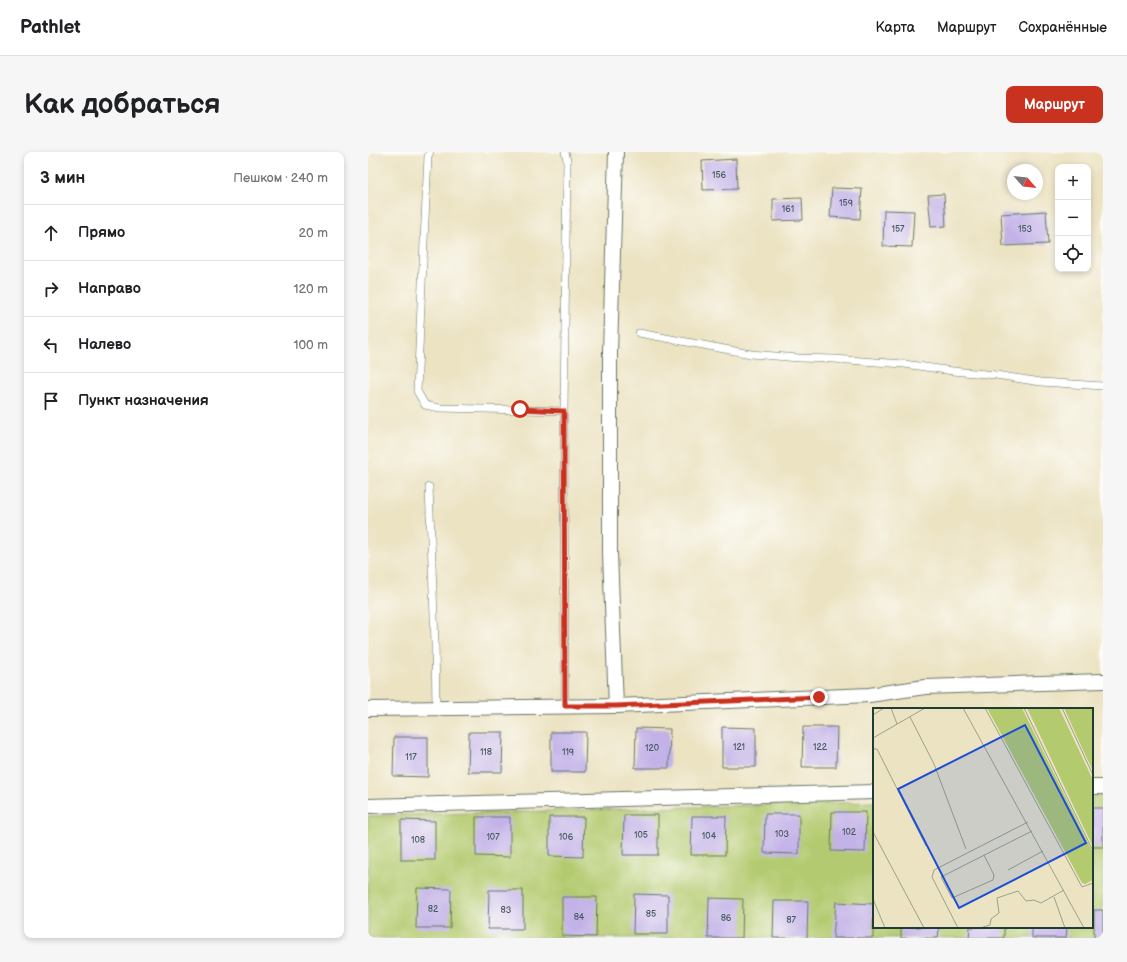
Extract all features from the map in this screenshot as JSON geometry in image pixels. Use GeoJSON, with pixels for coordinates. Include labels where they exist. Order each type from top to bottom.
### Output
{"type":"FeatureCollection","features":[{"type":"Feature","properties":{"kind":"street"},"geometry":{"type":"LineString","coordinates":[[616,152],[610,352],[610,554],[616,706]]}},
{"type":"Feature","properties":{"kind":"street"},"geometry":{"type":"LineString","coordinates":[[368,709],[616,706],[869,695],[925,687],[1103,681]]}},
{"type":"Feature","properties":{"kind":"street"},"geometry":{"type":"LineString","coordinates":[[1093,787],[1103,786]]}},
{"type":"Feature","properties":{"kind":"street"},"geometry":{"type":"LineString","coordinates":[[368,806],[873,792]]}},
{"type":"Feature","properties":{"kind":"lane"},"geometry":{"type":"LineString","coordinates":[[430,152],[428,156],[417,391],[425,406],[439,408],[564,411]]}},
{"type":"Feature","properties":{"kind":"lane"},"geometry":{"type":"LineString","coordinates":[[565,152],[567,160],[564,411],[565,706]]}},
{"type":"Feature","properties":{"kind":"lane"},"geometry":{"type":"LineString","coordinates":[[639,333],[751,354],[904,364],[1042,382],[1103,386]]}},
{"type":"Feature","properties":{"kind":"lane"},"geometry":{"type":"LineString","coordinates":[[429,487],[436,708]]}},
{"type":"Feature","properties":{"kind":"green space"},"geometry":{"type":"Polygon","coordinates":[[[1093,796],[1103,796],[1103,938],[368,938],[368,816],[873,802],[873,928],[1093,928],[1093,796]]]}},
{"type":"Feature","properties":{"kind":"building"},"geometry":{"type":"Polygon","coordinates":[[[736,159],[737,189],[703,190],[702,161],[736,159]]]}},
{"type":"Feature","properties":{"kind":"building"},"geometry":{"type":"Polygon","coordinates":[[[832,188],[862,189],[860,219],[830,217],[832,188]]]}},
{"type":"Feature","properties":{"kind":"building"},"geometry":{"type":"Polygon","coordinates":[[[944,194],[946,226],[931,227],[928,195],[944,194]]]}},
{"type":"Feature","properties":{"kind":"building"},"geometry":{"type":"Polygon","coordinates":[[[802,198],[803,220],[773,221],[773,199],[802,198]]]}},
{"type":"Feature","properties":{"kind":"building"},"geometry":{"type":"Polygon","coordinates":[[[884,210],[914,211],[912,247],[883,246],[884,210]]]}},
{"type":"Feature","properties":{"kind":"building"},"geometry":{"type":"Polygon","coordinates":[[[1046,211],[1048,244],[1003,246],[1001,214],[1046,211]]]}},
{"type":"Feature","properties":{"kind":"building"},"geometry":{"type":"Polygon","coordinates":[[[722,727],[756,728],[756,767],[722,767],[722,727]]]}},
{"type":"Feature","properties":{"kind":"building"},"geometry":{"type":"Polygon","coordinates":[[[803,727],[837,727],[836,767],[802,767],[803,727]]]}},
{"type":"Feature","properties":{"kind":"building"},"geometry":{"type":"Polygon","coordinates":[[[636,728],[670,729],[669,768],[635,768],[636,728]]]}},
{"type":"Feature","properties":{"kind":"building"},"geometry":{"type":"Polygon","coordinates":[[[469,732],[503,732],[502,772],[468,772],[469,732]]]}},
{"type":"Feature","properties":{"kind":"building"},"geometry":{"type":"Polygon","coordinates":[[[551,732],[586,732],[585,772],[551,772],[551,732]]]}},
{"type":"Feature","properties":{"kind":"building"},"geometry":{"type":"Polygon","coordinates":[[[394,737],[428,737],[428,777],[393,776],[394,737]]]}},
{"type":"Feature","properties":{"kind":"building"},"geometry":{"type":"Polygon","coordinates":[[[1093,808],[1103,808],[1103,847],[1093,847],[1093,808]]]}},
{"type":"Feature","properties":{"kind":"building"},"geometry":{"type":"Polygon","coordinates":[[[832,812],[866,812],[865,852],[831,851],[832,812]]]}},
{"type":"Feature","properties":{"kind":"building"},"geometry":{"type":"Polygon","coordinates":[[[765,814],[799,814],[799,854],[764,853],[765,814]]]}},
{"type":"Feature","properties":{"kind":"building"},"geometry":{"type":"Polygon","coordinates":[[[624,815],[658,815],[658,855],[623,855],[624,815]]]}},
{"type":"Feature","properties":{"kind":"building"},"geometry":{"type":"Polygon","coordinates":[[[692,816],[726,816],[725,855],[691,855],[692,816]]]}},
{"type":"Feature","properties":{"kind":"building"},"geometry":{"type":"Polygon","coordinates":[[[476,817],[510,817],[510,857],[476,856],[476,817]]]}},
{"type":"Feature","properties":{"kind":"building"},"geometry":{"type":"Polygon","coordinates":[[[549,817],[584,817],[583,857],[549,856],[549,817]]]}},
{"type":"Feature","properties":{"kind":"building"},"geometry":{"type":"Polygon","coordinates":[[[401,820],[435,821],[435,860],[401,860],[401,820]]]}},
{"type":"Feature","properties":{"kind":"building"},"geometry":{"type":"Polygon","coordinates":[[[417,888],[451,889],[450,928],[416,928],[417,888]]]}},
{"type":"Feature","properties":{"kind":"building"},"geometry":{"type":"Polygon","coordinates":[[[489,890],[523,890],[523,929],[488,929],[489,890]]]}},
{"type":"Feature","properties":{"kind":"building"},"geometry":{"type":"Polygon","coordinates":[[[634,894],[668,895],[668,934],[633,934],[634,894]]]}},
{"type":"Feature","properties":{"kind":"building"},"geometry":{"type":"Polygon","coordinates":[[[562,897],[597,897],[596,937],[562,936],[562,897]]]}},
{"type":"Feature","properties":{"kind":"building"},"geometry":{"type":"Polygon","coordinates":[[[709,898],[743,899],[742,938],[708,938],[709,898]]]}},
{"type":"Feature","properties":{"kind":"building"},"geometry":{"type":"Polygon","coordinates":[[[774,901],[808,901],[807,938],[773,938],[774,901]]]}},
{"type":"Feature","properties":{"kind":"building"},"geometry":{"type":"Polygon","coordinates":[[[836,902],[873,904],[873,938],[833,938],[836,902]]]}},
{"type":"Feature","properties":{"kind":"building"},"geometry":{"type":"Polygon","coordinates":[[[1094,910],[1103,910],[1103,938],[1094,938],[1094,910]]]}},
{"type":"Feature","properties":{"kind":"building"},"geometry":{"type":"Polygon","coordinates":[[[901,928],[939,928],[938,938],[901,938],[901,928]]]}},
{"type":"Feature","properties":{"kind":"building"},"geometry":{"type":"Polygon","coordinates":[[[970,928],[1004,928],[1004,938],[969,938],[970,928]]]}},
{"type":"Feature","properties":{"kind":"building"},"geometry":{"type":"Polygon","coordinates":[[[1032,928],[1067,928],[1066,938],[1032,938],[1032,928]]]}},
{"type":"Feature","properties":{"kind":"route"},"geometry":{"type":"LineString","coordinates":[[520,409],[564,411],[565,706],[616,706],[819,697]]}}]}
